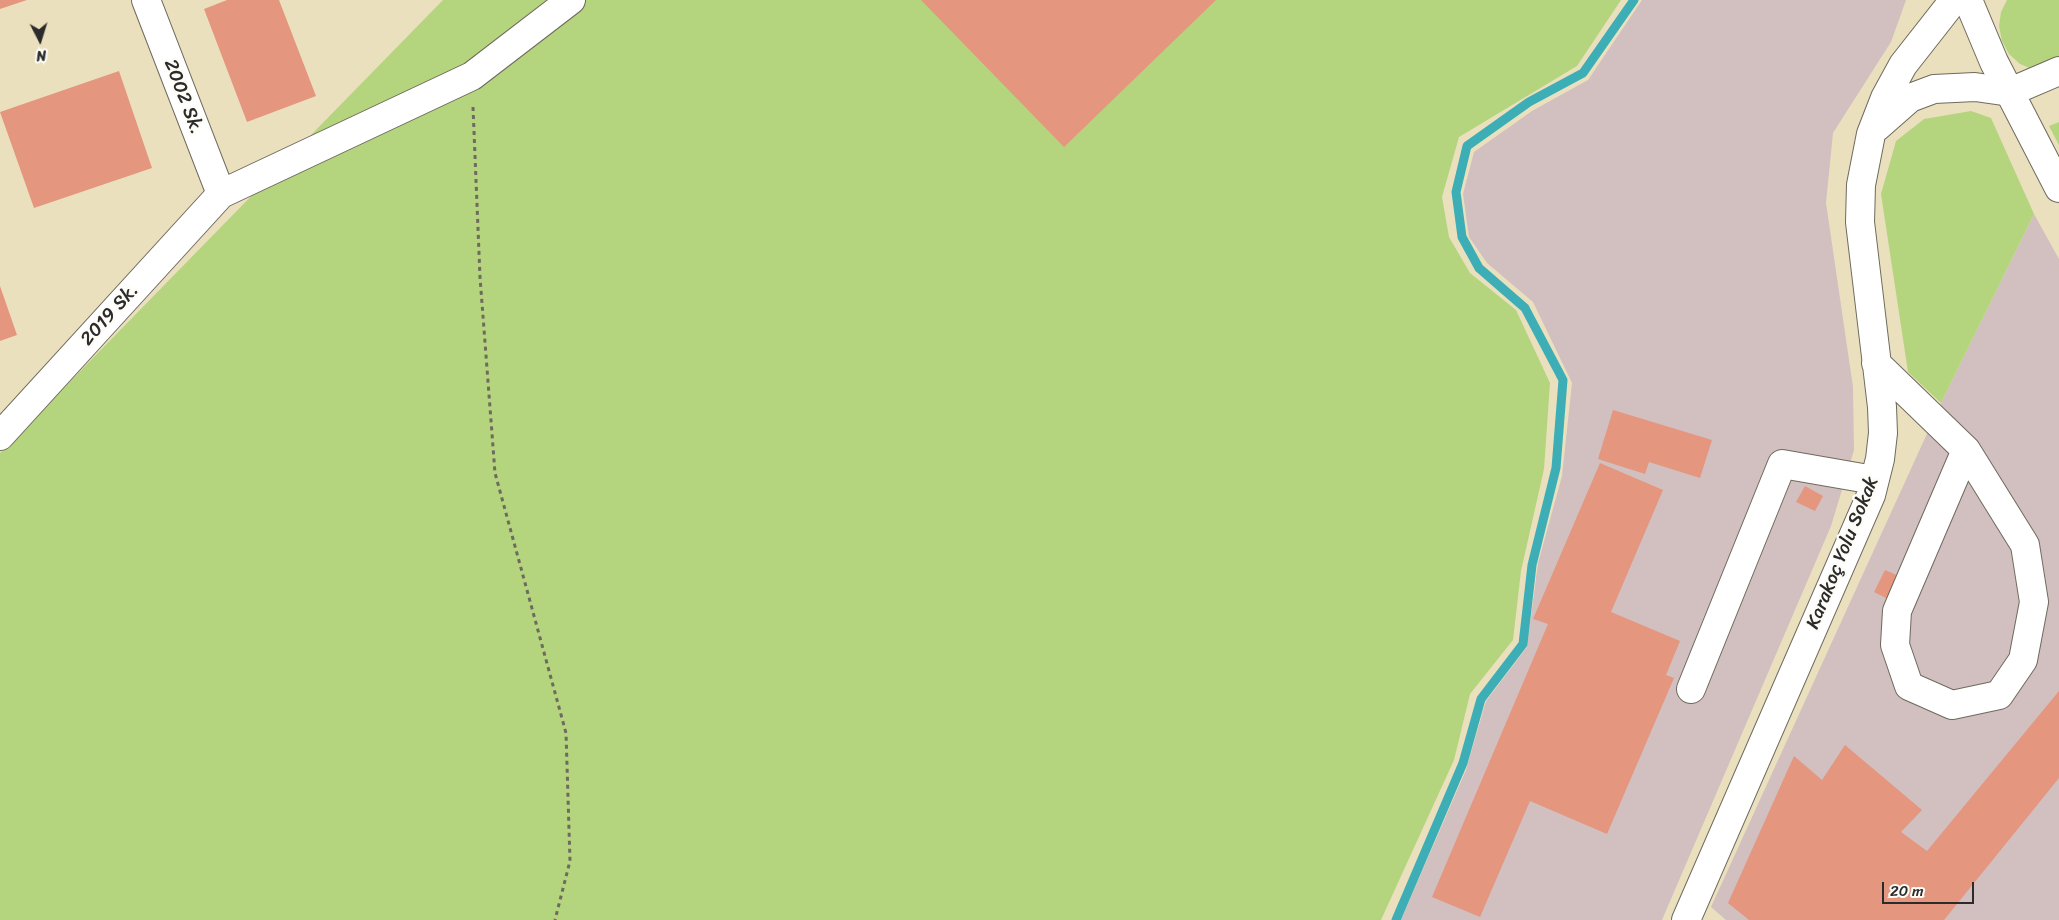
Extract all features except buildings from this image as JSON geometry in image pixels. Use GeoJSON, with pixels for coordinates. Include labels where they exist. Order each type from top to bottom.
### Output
{"type":"FeatureCollection","features":[{"type":"Feature","properties":{"kind":"street","name":"2002 Sk."},"geometry":{"type":"LineString","coordinates":[[146,0],[221,194]]}},
{"type":"Feature","properties":{"kind":"street"},"geometry":{"type":"LineString","coordinates":[[221,194],[472,76],[571,0]]}},
{"type":"Feature","properties":{"kind":"street","name":"Karakoç Yolu Sokak"},"geometry":{"type":"LineString","coordinates":[[1686,920],[1871,495],[1880,459],[1883,434],[1860,222],[1861,186],[1871,134],[1885,98],[1903,65],[1954,0]]}},
{"type":"Feature","properties":{"kind":"street"},"geometry":{"type":"LineString","coordinates":[[1968,0],[1994,62],[2059,188]]}},
{"type":"Feature","properties":{"kind":"street"},"geometry":{"type":"LineString","coordinates":[[1871,134],[1910,98],[1934,89],[1975,87],[2010,92],[2059,71]]}},
{"type":"Feature","properties":{"kind":"street","name":"2019 Sk."},"geometry":{"type":"LineString","coordinates":[[0,436],[221,194]]}},
{"type":"Feature","properties":{"kind":"street"},"geometry":{"type":"LineString","coordinates":[[1876,363],[1966,450],[2025,545],[2034,602],[2024,660],[1999,695],[1952,705],[1909,686],[1895,645],[1897,611],[1966,450]]}},
{"type":"Feature","properties":{"kind":"street"},"geometry":{"type":"LineString","coordinates":[[1691,689],[1782,464],[1874,480]]}},
{"type":"Feature","properties":{"kind":"path"},"geometry":{"type":"LineString","coordinates":[[472,76],[480,277],[495,473],[566,734],[570,861],[555,920]]}},
{"type":"Feature","properties":{"kind":"shaded area"},"geometry":{"type":"Polygon","coordinates":[[[1642,0],[1906,0],[1891,42],[1833,133],[1826,203],[1853,387],[1854,450],[1831,526],[1662,920],[1401,920],[1466,770],[1486,701],[1527,647],[1538,563],[1562,476],[1572,383],[1533,302],[1487,263],[1469,237],[1463,194],[1474,152],[1532,111],[1588,80],[1642,0]]]}},
{"type":"Feature","properties":{"kind":"shaded area"},"geometry":{"type":"Polygon","coordinates":[[[2034,214],[2059,259],[2059,920],[1726,920],[1711,907],[1941,403],[2034,214]]]}},
{"type":"Feature","properties":{"kind":"green space"},"geometry":{"type":"Polygon","coordinates":[[[443,0],[1621,0],[1577,66],[1459,137],[1442,197],[1449,237],[1470,273],[1516,310],[1550,383],[1544,469],[1521,571],[1513,640],[1470,694],[1454,760],[1381,920],[0,920],[0,453],[443,0]]]}},
{"type":"Feature","properties":{"kind":"green space"},"geometry":{"type":"Polygon","coordinates":[[[2007,0],[2059,0],[2059,70],[2034,70],[2020,64],[2009,54],[2002,41],[1999,26],[2001,12],[2007,0]]]}},
{"type":"Feature","properties":{"kind":"green space"},"geometry":{"type":"Polygon","coordinates":[[[1971,111],[1991,118],[2034,214],[1941,403],[1908,372],[1881,194],[1896,141],[1924,119],[1971,111]]]}},
{"type":"Feature","properties":{"kind":"green space"},"geometry":{"type":"Polygon","coordinates":[[[2059,122],[2059,145],[2049,126],[2059,122]]]}},
{"type":"Feature","properties":{"kind":"waterway"},"geometry":{"type":"LineString","coordinates":[[1396,920],[1463,763],[1481,699],[1523,644],[1532,565],[1556,468],[1563,380],[1525,308],[1479,268],[1462,237],[1456,192],[1467,146],[1529,102],[1583,73],[1634,0]]}}]}
